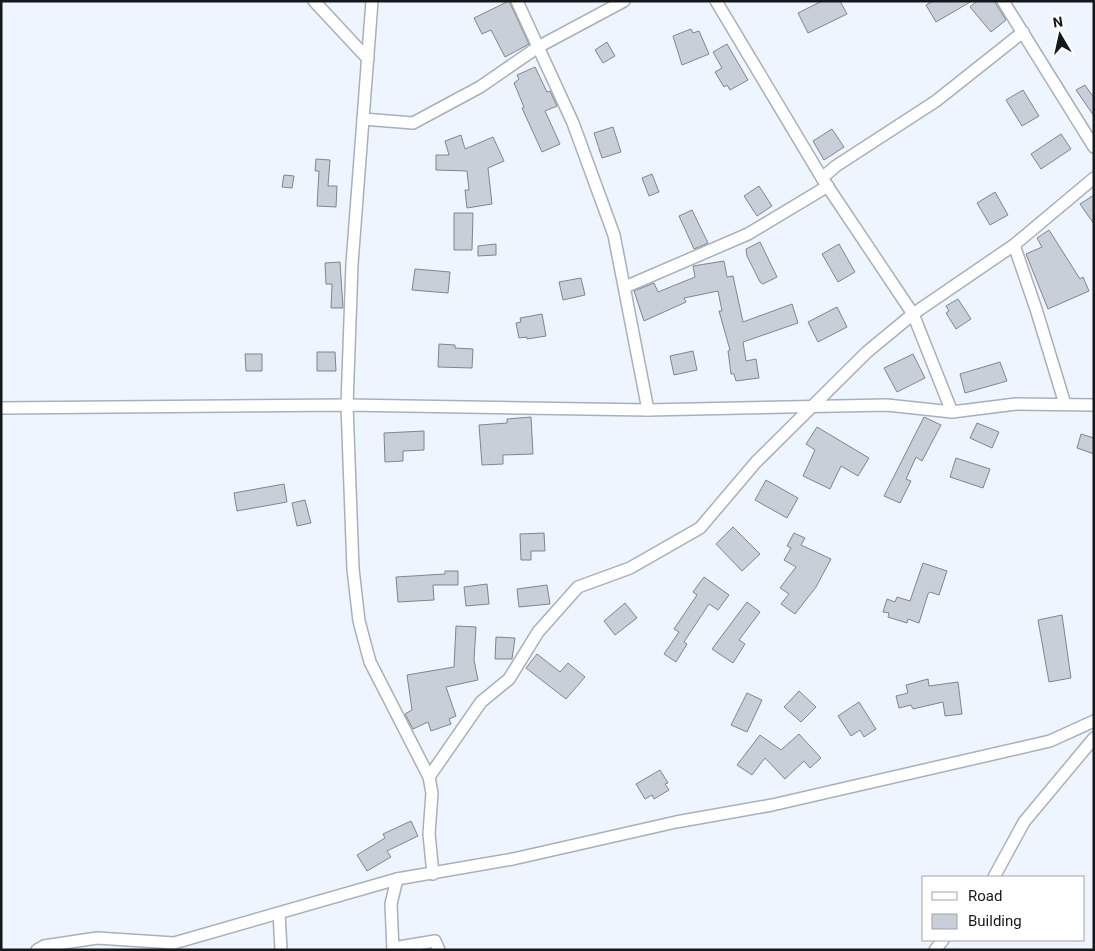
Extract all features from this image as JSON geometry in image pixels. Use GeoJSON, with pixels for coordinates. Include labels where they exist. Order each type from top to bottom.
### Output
{"type":"FeatureCollection","features":[{"type":"Feature","properties":{"kind":"street"},"geometry":{"type":"LineString","coordinates":[[314,1],[368,59]]}},
{"type":"Feature","properties":{"kind":"street"},"geometry":{"type":"LineString","coordinates":[[372,1],[352,264],[347,405],[354,569],[359,621],[370,662],[429,777],[432,793],[429,834],[433,874]]}},
{"type":"Feature","properties":{"kind":"street"},"geometry":{"type":"LineString","coordinates":[[517,1],[573,123],[614,234],[648,410]]}},
{"type":"Feature","properties":{"kind":"street"},"geometry":{"type":"LineString","coordinates":[[363,119],[413,123],[480,87],[538,47],[624,1]]}},
{"type":"Feature","properties":{"kind":"street"},"geometry":{"type":"LineString","coordinates":[[716,1],[825,182],[913,314],[952,412]]}},
{"type":"Feature","properties":{"kind":"street"},"geometry":{"type":"LineString","coordinates":[[1003,1],[1094,146]]}},
{"type":"Feature","properties":{"kind":"street"},"geometry":{"type":"LineString","coordinates":[[625,288],[748,234],[825,182],[836,166],[936,101],[1023,32]]}},
{"type":"Feature","properties":{"kind":"street"},"geometry":{"type":"LineString","coordinates":[[429,777],[481,702],[509,679],[538,632],[578,587],[630,568],[700,528],[756,462],[867,352],[913,314],[1014,245],[1094,178]]}},
{"type":"Feature","properties":{"kind":"street"},"geometry":{"type":"LineString","coordinates":[[1014,245],[1065,404]]}},
{"type":"Feature","properties":{"kind":"street"},"geometry":{"type":"LineString","coordinates":[[1,408],[347,405],[648,410],[812,405],[887,405],[952,412],[1016,404],[1094,405]]}},
{"type":"Feature","properties":{"kind":"street"},"geometry":{"type":"LineString","coordinates":[[37,950],[44,946],[96,938],[174,943],[397,879],[433,874],[874,782],[1050,742],[1094,721]]}},
{"type":"Feature","properties":{"kind":"street"},"geometry":{"type":"LineString","coordinates":[[995,876],[1024,822],[1094,738]]}},
{"type":"Feature","properties":{"kind":"street"},"geometry":{"type":"LineString","coordinates":[[397,879],[391,904],[393,949],[436,942],[438,950]]}},
{"type":"Feature","properties":{"kind":"street"},"geometry":{"type":"LineString","coordinates":[[279,913],[281,950]]}},
{"type":"Feature","properties":{"kind":"building"},"geometry":{"type":"Polygon","coordinates":[[[509,1],[529,44],[505,57],[491,30],[482,34],[474,18],[509,1]]]}},
{"type":"Feature","properties":{"kind":"building"},"geometry":{"type":"Polygon","coordinates":[[[822,1],[840,1],[847,14],[808,33],[798,13],[822,1]]]}},
{"type":"Feature","properties":{"kind":"building"},"geometry":{"type":"Polygon","coordinates":[[[933,1],[972,1],[936,22],[926,5],[933,1]]]}},
{"type":"Feature","properties":{"kind":"building"},"geometry":{"type":"Polygon","coordinates":[[[977,1],[994,1],[1006,20],[991,32],[970,7],[977,1]]]}},
{"type":"Feature","properties":{"kind":"building"},"geometry":{"type":"Polygon","coordinates":[[[691,29],[693,33],[699,31],[709,54],[682,65],[673,36],[691,29]]]}},
{"type":"Feature","properties":{"kind":"building"},"geometry":{"type":"Polygon","coordinates":[[[607,42],[615,56],[603,63],[595,50],[607,42]]]}},
{"type":"Feature","properties":{"kind":"building"},"geometry":{"type":"Polygon","coordinates":[[[727,44],[748,80],[730,90],[727,85],[724,87],[715,72],[722,68],[713,52],[727,44]]]}},
{"type":"Feature","properties":{"kind":"building"},"geometry":{"type":"Polygon","coordinates":[[[535,67],[547,92],[550,91],[557,106],[545,111],[560,144],[542,152],[522,108],[524,107],[514,83],[519,79],[517,75],[535,67]]]}},
{"type":"Feature","properties":{"kind":"building"},"geometry":{"type":"Polygon","coordinates":[[[1085,85],[1094,98],[1094,116],[1076,90],[1085,85]]]}},
{"type":"Feature","properties":{"kind":"building"},"geometry":{"type":"Polygon","coordinates":[[[1023,90],[1039,116],[1022,126],[1006,100],[1023,90]]]}},
{"type":"Feature","properties":{"kind":"building"},"geometry":{"type":"Polygon","coordinates":[[[613,127],[621,152],[602,158],[594,133],[613,127]]]}},
{"type":"Feature","properties":{"kind":"building"},"geometry":{"type":"Polygon","coordinates":[[[832,129],[844,147],[824,160],[813,141],[832,129]]]}},
{"type":"Feature","properties":{"kind":"building"},"geometry":{"type":"Polygon","coordinates":[[[1061,134],[1071,149],[1041,169],[1031,154],[1061,134]]]}},
{"type":"Feature","properties":{"kind":"building"},"geometry":{"type":"Polygon","coordinates":[[[461,135],[465,149],[493,137],[504,161],[488,168],[492,204],[467,208],[465,190],[469,190],[467,171],[436,170],[436,155],[449,155],[445,141],[461,135]]]}},
{"type":"Feature","properties":{"kind":"building"},"geometry":{"type":"Polygon","coordinates":[[[316,159],[330,160],[328,186],[337,186],[336,207],[317,206],[319,171],[315,171],[316,159]]]}},
{"type":"Feature","properties":{"kind":"building"},"geometry":{"type":"Polygon","coordinates":[[[652,174],[659,192],[649,196],[642,178],[652,174]]]}},
{"type":"Feature","properties":{"kind":"building"},"geometry":{"type":"Polygon","coordinates":[[[284,175],[294,176],[292,188],[282,187],[284,175]]]}},
{"type":"Feature","properties":{"kind":"building"},"geometry":{"type":"Polygon","coordinates":[[[759,186],[772,206],[757,216],[744,196],[759,186]]]}},
{"type":"Feature","properties":{"kind":"building"},"geometry":{"type":"Polygon","coordinates":[[[995,192],[1008,215],[990,225],[977,203],[995,192]]]}},
{"type":"Feature","properties":{"kind":"building"},"geometry":{"type":"Polygon","coordinates":[[[1094,195],[1094,224],[1080,204],[1094,195]]]}},
{"type":"Feature","properties":{"kind":"building"},"geometry":{"type":"Polygon","coordinates":[[[692,210],[708,243],[694,249],[679,216],[692,210]]]}},
{"type":"Feature","properties":{"kind":"building"},"geometry":{"type":"Polygon","coordinates":[[[454,213],[473,213],[472,250],[454,250],[454,213]]]}},
{"type":"Feature","properties":{"kind":"building"},"geometry":{"type":"Polygon","coordinates":[[[1049,230],[1080,279],[1083,277],[1089,291],[1048,309],[1026,254],[1042,247],[1037,238],[1049,230]]]}},
{"type":"Feature","properties":{"kind":"building"},"geometry":{"type":"Polygon","coordinates":[[[760,242],[777,277],[763,284],[760,282],[747,256],[746,249],[760,242]]]}},
{"type":"Feature","properties":{"kind":"building"},"geometry":{"type":"Polygon","coordinates":[[[496,244],[496,255],[478,256],[478,246],[496,244]]]}},
{"type":"Feature","properties":{"kind":"building"},"geometry":{"type":"Polygon","coordinates":[[[839,244],[855,272],[838,282],[822,254],[839,244]]]}},
{"type":"Feature","properties":{"kind":"building"},"geometry":{"type":"Polygon","coordinates":[[[724,261],[727,277],[733,276],[743,322],[792,304],[798,323],[743,342],[746,361],[756,359],[759,378],[736,381],[734,374],[731,374],[728,351],[730,350],[719,311],[722,311],[718,291],[684,298],[686,302],[644,321],[634,291],[654,283],[658,292],[695,277],[693,266],[724,261]]]}},
{"type":"Feature","properties":{"kind":"building"},"geometry":{"type":"Polygon","coordinates":[[[340,262],[343,308],[331,308],[332,284],[326,284],[325,263],[340,262]]]}},
{"type":"Feature","properties":{"kind":"building"},"geometry":{"type":"Polygon","coordinates":[[[415,269],[450,272],[448,293],[412,290],[415,269]]]}},
{"type":"Feature","properties":{"kind":"building"},"geometry":{"type":"Polygon","coordinates":[[[581,278],[585,295],[563,300],[559,282],[581,278]]]}},
{"type":"Feature","properties":{"kind":"building"},"geometry":{"type":"Polygon","coordinates":[[[958,299],[971,319],[956,329],[946,313],[949,311],[946,306],[958,299]]]}},
{"type":"Feature","properties":{"kind":"building"},"geometry":{"type":"Polygon","coordinates":[[[837,307],[847,327],[818,342],[808,322],[837,307]]]}},
{"type":"Feature","properties":{"kind":"building"},"geometry":{"type":"Polygon","coordinates":[[[542,314],[546,336],[527,339],[527,337],[519,338],[516,323],[521,322],[520,318],[542,314]]]}},
{"type":"Feature","properties":{"kind":"building"},"geometry":{"type":"Polygon","coordinates":[[[439,344],[455,345],[455,348],[473,349],[472,368],[438,367],[439,344]]]}},
{"type":"Feature","properties":{"kind":"building"},"geometry":{"type":"Polygon","coordinates":[[[693,351],[697,370],[674,375],[670,356],[693,351]]]}},
{"type":"Feature","properties":{"kind":"building"},"geometry":{"type":"Polygon","coordinates":[[[317,352],[335,352],[336,371],[317,371],[317,352]]]}},
{"type":"Feature","properties":{"kind":"building"},"geometry":{"type":"Polygon","coordinates":[[[245,354],[262,354],[262,371],[246,371],[245,354]]]}},
{"type":"Feature","properties":{"kind":"building"},"geometry":{"type":"Polygon","coordinates":[[[913,354],[925,378],[897,392],[884,368],[913,354]]]}},
{"type":"Feature","properties":{"kind":"building"},"geometry":{"type":"Polygon","coordinates":[[[1000,362],[1007,381],[965,393],[960,374],[1000,362]]]}},
{"type":"Feature","properties":{"kind":"building"},"geometry":{"type":"Polygon","coordinates":[[[531,417],[533,454],[503,455],[503,464],[482,465],[479,425],[507,423],[507,419],[531,417]]]}},
{"type":"Feature","properties":{"kind":"building"},"geometry":{"type":"Polygon","coordinates":[[[924,417],[941,425],[922,461],[916,457],[906,479],[911,481],[900,503],[884,496],[924,417]]]}},
{"type":"Feature","properties":{"kind":"building"},"geometry":{"type":"Polygon","coordinates":[[[977,423],[999,432],[992,448],[970,438],[977,423]]]}},
{"type":"Feature","properties":{"kind":"building"},"geometry":{"type":"Polygon","coordinates":[[[817,427],[869,458],[858,476],[841,466],[830,489],[803,476],[815,450],[806,444],[817,427]]]}},
{"type":"Feature","properties":{"kind":"building"},"geometry":{"type":"Polygon","coordinates":[[[424,431],[424,450],[403,451],[403,461],[385,462],[384,433],[424,431]]]}},
{"type":"Feature","properties":{"kind":"building"},"geometry":{"type":"Polygon","coordinates":[[[1081,434],[1094,438],[1094,454],[1077,448],[1081,434]]]}},
{"type":"Feature","properties":{"kind":"building"},"geometry":{"type":"Polygon","coordinates":[[[956,458],[990,469],[983,488],[950,477],[956,458]]]}},
{"type":"Feature","properties":{"kind":"building"},"geometry":{"type":"Polygon","coordinates":[[[766,480],[798,498],[787,518],[755,500],[766,480]]]}},
{"type":"Feature","properties":{"kind":"building"},"geometry":{"type":"Polygon","coordinates":[[[284,484],[287,502],[237,511],[234,493],[284,484]]]}},
{"type":"Feature","properties":{"kind":"building"},"geometry":{"type":"Polygon","coordinates":[[[305,500],[311,523],[297,526],[292,503],[305,500]]]}},
{"type":"Feature","properties":{"kind":"building"},"geometry":{"type":"Polygon","coordinates":[[[733,527],[760,554],[742,571],[716,544],[733,527]]]}},
{"type":"Feature","properties":{"kind":"building"},"geometry":{"type":"Polygon","coordinates":[[[544,533],[545,551],[531,551],[531,560],[521,560],[520,534],[544,533]]]}},
{"type":"Feature","properties":{"kind":"building"},"geometry":{"type":"Polygon","coordinates":[[[794,533],[805,538],[801,545],[831,559],[816,587],[795,614],[781,604],[789,594],[780,588],[796,567],[784,560],[791,548],[787,546],[794,533]]]}},
{"type":"Feature","properties":{"kind":"building"},"geometry":{"type":"Polygon","coordinates":[[[923,563],[947,571],[939,595],[930,592],[928,594],[919,623],[908,619],[907,623],[888,617],[889,613],[883,612],[887,599],[895,602],[897,597],[910,601],[923,563]]]}},
{"type":"Feature","properties":{"kind":"building"},"geometry":{"type":"Polygon","coordinates":[[[445,571],[458,571],[458,585],[433,585],[434,600],[398,602],[396,577],[445,574],[445,571]]]}},
{"type":"Feature","properties":{"kind":"building"},"geometry":{"type":"Polygon","coordinates":[[[704,577],[729,595],[718,610],[709,604],[684,642],[687,644],[676,662],[664,654],[679,632],[674,629],[697,595],[693,592],[704,577]]]}},
{"type":"Feature","properties":{"kind":"building"},"geometry":{"type":"Polygon","coordinates":[[[487,584],[489,604],[466,606],[464,587],[487,584]]]}},
{"type":"Feature","properties":{"kind":"building"},"geometry":{"type":"Polygon","coordinates":[[[547,585],[550,604],[519,607],[517,589],[547,585]]]}},
{"type":"Feature","properties":{"kind":"building"},"geometry":{"type":"Polygon","coordinates":[[[747,602],[760,612],[739,640],[745,644],[733,663],[712,649],[747,602]]]}},
{"type":"Feature","properties":{"kind":"building"},"geometry":{"type":"Polygon","coordinates":[[[625,603],[637,618],[615,635],[604,621],[625,603]]]}},
{"type":"Feature","properties":{"kind":"building"},"geometry":{"type":"Polygon","coordinates":[[[1062,615],[1071,678],[1049,682],[1038,620],[1062,615]]]}},
{"type":"Feature","properties":{"kind":"building"},"geometry":{"type":"Polygon","coordinates":[[[456,626],[476,627],[474,660],[478,680],[446,687],[456,716],[449,719],[451,724],[431,731],[428,722],[413,729],[405,714],[412,710],[407,675],[454,667],[456,626]]]}},
{"type":"Feature","properties":{"kind":"building"},"geometry":{"type":"Polygon","coordinates":[[[496,637],[515,638],[512,659],[495,659],[496,637]]]}},
{"type":"Feature","properties":{"kind":"building"},"geometry":{"type":"Polygon","coordinates":[[[537,654],[560,672],[568,663],[585,677],[566,699],[526,668],[537,654]]]}},
{"type":"Feature","properties":{"kind":"building"},"geometry":{"type":"Polygon","coordinates":[[[928,679],[929,686],[958,682],[962,714],[945,716],[943,702],[913,709],[911,705],[899,708],[896,696],[908,693],[906,685],[928,679]]]}},
{"type":"Feature","properties":{"kind":"building"},"geometry":{"type":"Polygon","coordinates":[[[799,691],[816,707],[801,722],[784,707],[799,691]]]}},
{"type":"Feature","properties":{"kind":"building"},"geometry":{"type":"Polygon","coordinates":[[[747,693],[762,700],[747,732],[731,725],[747,693]]]}},
{"type":"Feature","properties":{"kind":"building"},"geometry":{"type":"Polygon","coordinates":[[[859,702],[876,729],[864,737],[860,730],[851,736],[838,716],[859,702]]]}},
{"type":"Feature","properties":{"kind":"building"},"geometry":{"type":"Polygon","coordinates":[[[799,734],[821,758],[810,768],[804,761],[785,779],[765,758],[752,775],[737,765],[760,735],[781,750],[799,734]]]}},
{"type":"Feature","properties":{"kind":"building"},"geometry":{"type":"Polygon","coordinates":[[[660,770],[668,783],[665,784],[669,790],[654,799],[652,795],[645,799],[636,784],[660,770]]]}},
{"type":"Feature","properties":{"kind":"building"},"geometry":{"type":"Polygon","coordinates":[[[411,821],[418,836],[387,851],[391,857],[367,871],[357,855],[385,838],[383,834],[411,821]]]}}]}
